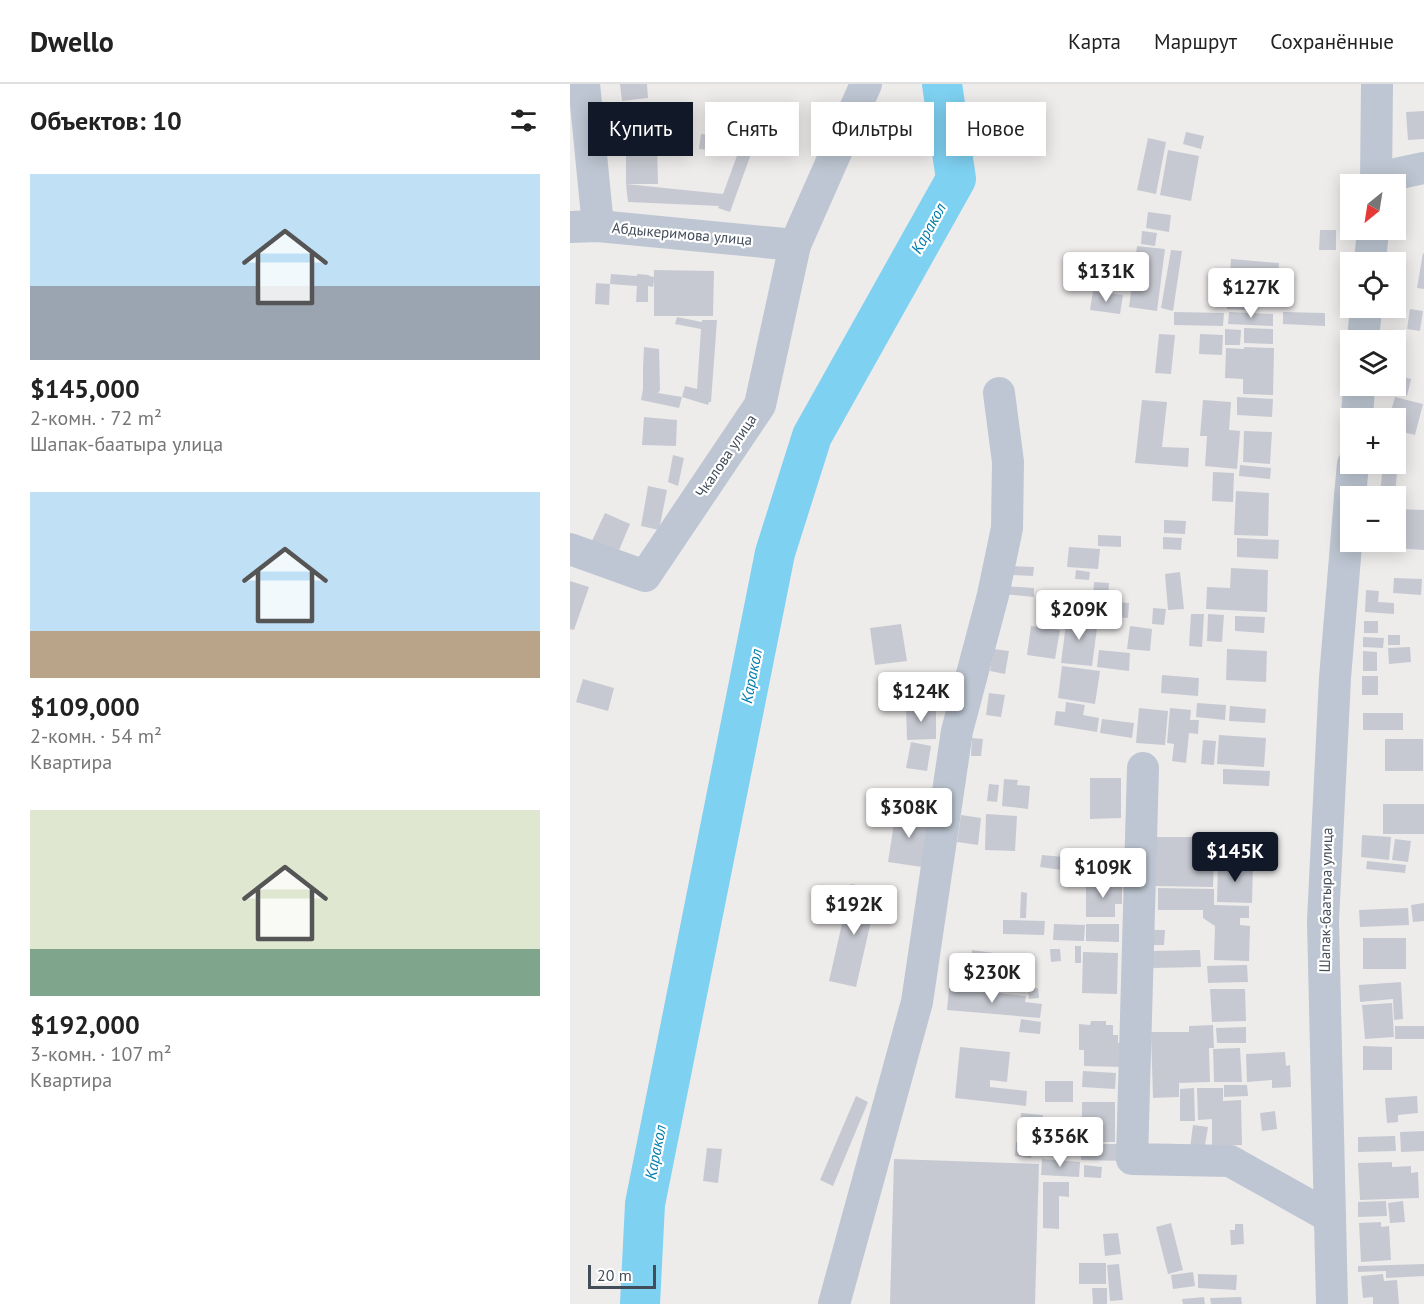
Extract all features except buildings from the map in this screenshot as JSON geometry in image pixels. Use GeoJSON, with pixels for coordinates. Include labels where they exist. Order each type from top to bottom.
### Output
{"type":"FeatureCollection","features":[{"type":"Feature","properties":{"kind":"street"},"geometry":{"type":"LineString","coordinates":[[584,84],[584,227]]}},
{"type":"Feature","properties":{"kind":"street"},"geometry":{"type":"LineString","coordinates":[[795,245],[866,84]]}},
{"type":"Feature","properties":{"kind":"street"},"geometry":{"type":"LineString","coordinates":[[1377,84],[1377,174]]}},
{"type":"Feature","properties":{"kind":"street"},"geometry":{"type":"LineString","coordinates":[[1404,174],[1424,168]]}},
{"type":"Feature","properties":{"kind":"street","name":"Абдыкеримова улица"},"geometry":{"type":"LineString","coordinates":[[584,227],[795,245]]}},
{"type":"Feature","properties":{"kind":"street","name":"Чкалова улица"},"geometry":{"type":"LineString","coordinates":[[570,549],[645,576],[760,405],[795,245]]}},
{"type":"Feature","properties":{"kind":"street"},"geometry":{"type":"LineString","coordinates":[[834,1304],[917,1002],[957,731],[993,595],[1007,528],[1008,462],[999,393]]}},
{"type":"Feature","properties":{"kind":"street","name":"Шапак-баатыра улица"},"geometry":{"type":"LineString","coordinates":[[1332,1304],[1323,921],[1335,678],[1345,552]]}},
{"type":"Feature","properties":{"kind":"street"},"geometry":{"type":"LineString","coordinates":[[1143,768],[1132,1159],[1230,1161],[1330,1217]]}},
{"type":"Feature","properties":{"kind":"waterway","name":"Каракол"},"geometry":{"type":"LineString","coordinates":[[640,1304],[645,1204],[775,553],[812,436],[956,179],[942,84]]}}]}
